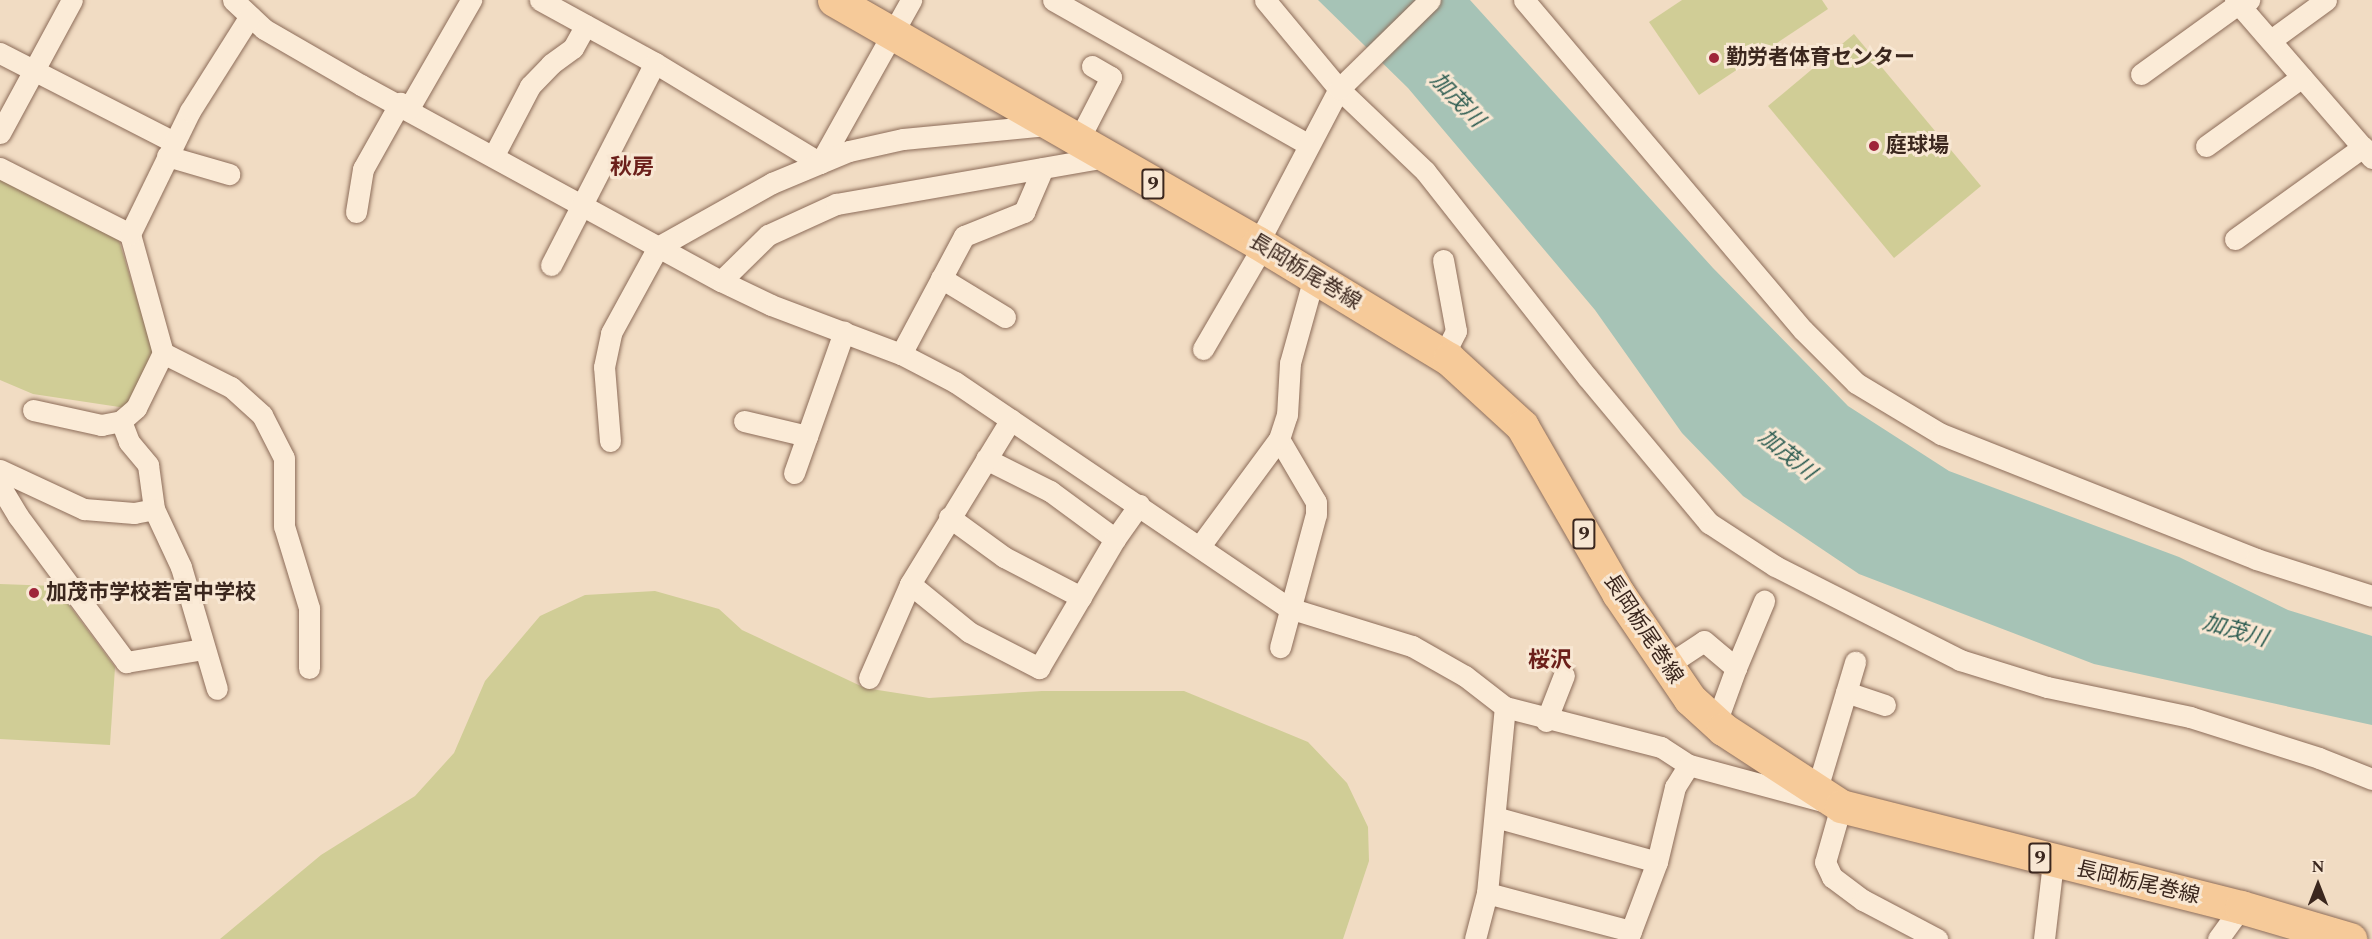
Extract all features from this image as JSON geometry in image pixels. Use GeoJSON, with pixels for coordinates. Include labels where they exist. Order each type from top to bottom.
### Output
{"type":"FeatureCollection","features":[{"type":"Feature","properties":{"kind":"main road","name":"長岡栃尾巻線"},"geometry":{"type":"LineString","coordinates":[[834,0],[891,35],[1260,244],[1444,355],[1522,426],[1618,593],[1690,699],[1716,723],[1829,798],[2053,862],[2241,907],[2284,929],[2350,939]]}},
{"type":"Feature","properties":{"kind":"street"},"geometry":{"type":"LineString","coordinates":[[0,133],[36,71],[72,0]]}},
{"type":"Feature","properties":{"kind":"street"},"geometry":{"type":"LineString","coordinates":[[233,0],[264,29],[721,281],[901,354],[955,382],[1289,608],[1412,646],[1465,676],[1505,707],[1546,721],[1661,747],[1689,765],[1829,798]]}},
{"type":"Feature","properties":{"kind":"street"},"geometry":{"type":"LineString","coordinates":[[356,212],[363,169],[471,0]]}},
{"type":"Feature","properties":{"kind":"street"},"geometry":{"type":"LineString","coordinates":[[540,0],[655,63],[820,163]]}},
{"type":"Feature","properties":{"kind":"street"},"geometry":{"type":"LineString","coordinates":[[820,163],[911,0]]}},
{"type":"Feature","properties":{"kind":"street"},"geometry":{"type":"LineString","coordinates":[[1053,0],[1309,145]]}},
{"type":"Feature","properties":{"kind":"street"},"geometry":{"type":"LineString","coordinates":[[1264,0],[1339,89],[1425,171],[1588,378],[1709,523],[1775,566],[1960,660],[2047,687],[2190,717],[2319,758],[2372,779]]}},
{"type":"Feature","properties":{"kind":"street"},"geometry":{"type":"LineString","coordinates":[[1203,349],[1260,244],[1339,89],[1430,0]]}},
{"type":"Feature","properties":{"kind":"street"},"geometry":{"type":"LineString","coordinates":[[1524,0],[1803,330],[1856,383],[1941,434],[2256,559],[2372,596]]}},
{"type":"Feature","properties":{"kind":"street"},"geometry":{"type":"LineString","coordinates":[[2271,40],[2326,0]]}},
{"type":"Feature","properties":{"kind":"street"},"geometry":{"type":"LineString","coordinates":[[2141,74],[2241,1],[2271,40],[2368,152],[2235,239]]}},
{"type":"Feature","properties":{"kind":"street"},"geometry":{"type":"LineString","coordinates":[[33,410],[101,425],[121,421],[136,408],[163,353],[130,234],[171,149],[250,16]]}},
{"type":"Feature","properties":{"kind":"street"},"geometry":{"type":"LineString","coordinates":[[494,155],[530,86],[551,63],[573,48],[586,25]]}},
{"type":"Feature","properties":{"kind":"street"},"geometry":{"type":"LineString","coordinates":[[0,53],[36,71],[171,149],[229,174]]}},
{"type":"Feature","properties":{"kind":"street"},"geometry":{"type":"LineString","coordinates":[[551,265],[580,203],[655,63]]}},
{"type":"Feature","properties":{"kind":"street"},"geometry":{"type":"LineString","coordinates":[[721,281],[768,235],[803,216],[836,204],[1043,168],[1092,149],[1112,77],[1092,66]]}},
{"type":"Feature","properties":{"kind":"street"},"geometry":{"type":"LineString","coordinates":[[2206,146],[2302,76]]}},
{"type":"Feature","properties":{"kind":"street"},"geometry":{"type":"LineString","coordinates":[[610,441],[604,367],[611,333],[658,247],[772,183],[849,151],[903,139],[1049,125]]}},
{"type":"Feature","properties":{"kind":"street"},"geometry":{"type":"LineString","coordinates":[[0,168],[130,234]]}},
{"type":"Feature","properties":{"kind":"street"},"geometry":{"type":"LineString","coordinates":[[901,354],[964,236],[1024,212],[1043,168]]}},
{"type":"Feature","properties":{"kind":"street"},"geometry":{"type":"LineString","coordinates":[[1443,260],[1456,331],[1444,355]]}},
{"type":"Feature","properties":{"kind":"street"},"geometry":{"type":"LineString","coordinates":[[1200,546],[1279,439],[1287,415],[1290,363],[1299,320],[1314,277]]}},
{"type":"Feature","properties":{"kind":"street"},"geometry":{"type":"LineString","coordinates":[[941,278],[1005,317]]}},
{"type":"Feature","properties":{"kind":"street"},"geometry":{"type":"LineString","coordinates":[[794,472],[844,332]]}},
{"type":"Feature","properties":{"kind":"street"},"geometry":{"type":"LineString","coordinates":[[163,353],[231,387],[262,415],[284,458],[284,526],[309,608],[309,668]]}},
{"type":"Feature","properties":{"kind":"street"},"geometry":{"type":"LineString","coordinates":[[869,678],[910,584],[1011,419]]}},
{"type":"Feature","properties":{"kind":"street"},"geometry":{"type":"LineString","coordinates":[[121,421],[129,441],[148,465],[154,509],[181,567],[217,689]]}},
{"type":"Feature","properties":{"kind":"street"},"geometry":{"type":"LineString","coordinates":[[744,421],[807,436]]}},
{"type":"Feature","properties":{"kind":"street"},"geometry":{"type":"LineString","coordinates":[[1279,439],[1316,502],[1316,514],[1280,647]]}},
{"type":"Feature","properties":{"kind":"street"},"geometry":{"type":"LineString","coordinates":[[986,459],[1050,491],[1115,539]]}},
{"type":"Feature","properties":{"kind":"street"},"geometry":{"type":"LineString","coordinates":[[0,470],[84,509],[134,513],[154,509]]}},
{"type":"Feature","properties":{"kind":"street"},"geometry":{"type":"LineString","coordinates":[[0,486],[18,516],[126,662],[204,650]]}},
{"type":"Feature","properties":{"kind":"street"},"geometry":{"type":"LineString","coordinates":[[910,584],[969,632],[1039,668],[1115,539],[1139,505]]}},
{"type":"Feature","properties":{"kind":"street"},"geometry":{"type":"LineString","coordinates":[[949,517],[1004,556],[1081,597]]}},
{"type":"Feature","properties":{"kind":"street"},"geometry":{"type":"LineString","coordinates":[[1716,723],[1764,601]]}},
{"type":"Feature","properties":{"kind":"street"},"geometry":{"type":"LineString","coordinates":[[1666,666],[1704,641],[1736,668]]}},
{"type":"Feature","properties":{"kind":"street"},"geometry":{"type":"LineString","coordinates":[[1855,662],[1846,692],[1829,798],[1825,862],[1832,877],[1863,900],[1937,939]]}},
{"type":"Feature","properties":{"kind":"street"},"geometry":{"type":"LineString","coordinates":[[1546,721],[1564,675]]}},
{"type":"Feature","properties":{"kind":"street"},"geometry":{"type":"LineString","coordinates":[[1846,692],[1885,705]]}},
{"type":"Feature","properties":{"kind":"street"},"geometry":{"type":"LineString","coordinates":[[1475,939],[1487,893],[1505,707]]}},
{"type":"Feature","properties":{"kind":"street"},"geometry":{"type":"LineString","coordinates":[[1487,893],[1630,935],[1657,862],[1675,787],[1689,765]]}},
{"type":"Feature","properties":{"kind":"street"},"geometry":{"type":"LineString","coordinates":[[1495,817],[1657,862]]}},
{"type":"Feature","properties":{"kind":"street"},"geometry":{"type":"LineString","coordinates":[[2044,939],[2053,862]]}},
{"type":"Feature","properties":{"kind":"street"},"geometry":{"type":"LineString","coordinates":[[2218,939],[2241,907]]}},
{"type":"Feature","properties":{"kind":"shaded area","name":"勤労者体育センター"},"geometry":{"type":"Polygon","coordinates":[[[1682,0],[1822,0],[1828,9],[1699,95],[1649,22],[1682,0]]]}},
{"type":"Feature","properties":{"kind":"shaded area","name":"庭球場"},"geometry":{"type":"Polygon","coordinates":[[[1854,34],[1981,186],[1894,258],[1768,106],[1854,34]]]}},
{"type":"Feature","properties":{"kind":"shaded area"},"geometry":{"type":"Polygon","coordinates":[[[0,177],[116,231],[156,361],[126,408],[33,394],[0,380],[0,177]]]}},
{"type":"Feature","properties":{"kind":"shaded area","name":"加茂市学校若宮中学校"},"geometry":{"type":"Polygon","coordinates":[[[0,584],[55,586],[115,667],[110,745],[0,739],[0,584]]]}},
{"type":"Feature","properties":{"kind":"shaded area"},"geometry":{"type":"Polygon","coordinates":[[[655,591],[719,609],[742,630],[865,688],[929,698],[1042,691],[1184,691],[1308,742],[1347,783],[1368,827],[1369,861],[1343,939],[220,939],[321,855],[415,796],[454,753],[485,681],[540,616],[585,595],[655,591]]]}},
{"type":"Feature","properties":{"kind":"water","name":"加茂川"},"geometry":{"type":"Polygon","coordinates":[[[1318,0],[1470,0],[1713,268],[1848,406],[1949,471],[2179,557],[2288,610],[2372,636],[2372,725],[2094,664],[1859,574],[1743,496],[1682,433],[1595,310],[1408,88],[1318,0]]]}},
{"type":"Feature","properties":{"kind":"place","name":"勤労者体育センター"},"geometry":{"type":"Point","coordinates":[1714,58]}},
{"type":"Feature","properties":{"kind":"place","name":"庭球場"},"geometry":{"type":"Point","coordinates":[1874,146]}},
{"type":"Feature","properties":{"kind":"place","name":"加茂市学校若宮中学校"},"geometry":{"type":"Point","coordinates":[34,593]}},
{"type":"Feature","properties":{"kind":"district","name":"秋房"},"geometry":{"type":"Point","coordinates":[632,168]}},
{"type":"Feature","properties":{"kind":"district","name":"桜沢"},"geometry":{"type":"Point","coordinates":[1550,661]}}]}
